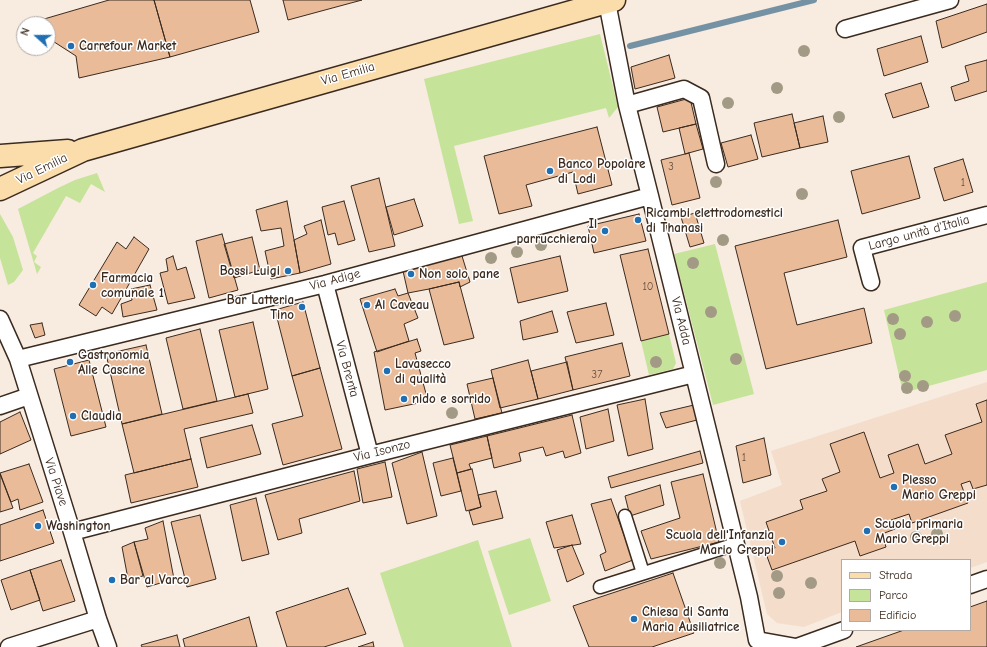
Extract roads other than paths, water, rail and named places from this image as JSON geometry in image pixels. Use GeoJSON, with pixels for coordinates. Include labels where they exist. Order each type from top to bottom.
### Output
{"type":"FeatureCollection","features":[{"type":"Feature","properties":{"kind":"main road","name":"Via Emilia"},"geometry":{"type":"LineString","coordinates":[[0,189],[83,150],[610,1]]}},
{"type":"Feature","properties":{"kind":"main road","name":"Via Emilia"},"geometry":{"type":"LineString","coordinates":[[0,156],[83,150]]}},
{"type":"Feature","properties":{"kind":"street"},"geometry":{"type":"LineString","coordinates":[[845,29],[950,0]]}},
{"type":"Feature","properties":{"kind":"street","name":"Via Adda"},"geometry":{"type":"LineString","coordinates":[[610,1],[626,105],[750,597],[755,644]]}},
{"type":"Feature","properties":{"kind":"street"},"geometry":{"type":"LineString","coordinates":[[626,105],[684,89],[701,98],[716,164]]}},
{"type":"Feature","properties":{"kind":"street","name":"Via Adige"},"geometry":{"type":"LineString","coordinates":[[18,359],[325,284],[650,196]]}},
{"type":"Feature","properties":{"kind":"street","name":"Largo unità d'Italia"},"geometry":{"type":"LineString","coordinates":[[871,282],[862,248],[987,215]]}},
{"type":"Feature","properties":{"kind":"street","name":"Via Brenta"},"geometry":{"type":"LineString","coordinates":[[325,284],[370,455]]}},
{"type":"Feature","properties":{"kind":"street","name":"Via Piave"},"geometry":{"type":"LineString","coordinates":[[0,319],[18,359],[108,647]]}},
{"type":"Feature","properties":{"kind":"street","name":"Via Isonzo"},"geometry":{"type":"LineString","coordinates":[[72,532],[370,455],[694,374]]}},
{"type":"Feature","properties":{"kind":"street"},"geometry":{"type":"LineString","coordinates":[[0,406],[29,396]]}},
{"type":"Feature","properties":{"kind":"street"},"geometry":{"type":"LineString","coordinates":[[625,516],[643,573]]}},
{"type":"Feature","properties":{"kind":"street"},"geometry":{"type":"LineString","coordinates":[[600,587],[736,544]]}},
{"type":"Feature","properties":{"kind":"street"},"geometry":{"type":"LineString","coordinates":[[971,585],[987,578]]}},
{"type":"Feature","properties":{"kind":"street"},"geometry":{"type":"LineString","coordinates":[[9,647],[98,619]]}},
{"type":"Feature","properties":{"kind":"street"},"geometry":{"type":"LineString","coordinates":[[755,644],[796,647],[841,631]]}},
{"type":"Feature","properties":{"kind":"waterway"},"geometry":{"type":"LineString","coordinates":[[630,46],[814,0]]}},
{"type":"Feature","properties":{"kind":"place","name":"Carrefour Market"},"geometry":{"type":"Point","coordinates":[71,46]}},
{"type":"Feature","properties":{"kind":"place","name":"Banco Popolare di Lodi"},"geometry":{"type":"Point","coordinates":[550,171]}},
{"type":"Feature","properties":{"kind":"place","name":"Ricambi elettrodomestici di Thanasi"},"geometry":{"type":"Point","coordinates":[638,220]}},
{"type":"Feature","properties":{"kind":"place","name":"Il parrucchieraio"},"geometry":{"type":"Point","coordinates":[605,231]}},
{"type":"Feature","properties":{"kind":"place","name":"Bossi Luigi"},"geometry":{"type":"Point","coordinates":[288,271]}},
{"type":"Feature","properties":{"kind":"place","name":"Non solo pane"},"geometry":{"type":"Point","coordinates":[411,274]}},
{"type":"Feature","properties":{"kind":"place","name":"Farmacia comunale 1"},"geometry":{"type":"Point","coordinates":[93,285]}},
{"type":"Feature","properties":{"kind":"place","name":"Al Caveau"},"geometry":{"type":"Point","coordinates":[367,305]}},
{"type":"Feature","properties":{"kind":"place","name":"Bar Latteria Tino"},"geometry":{"type":"Point","coordinates":[302,307]}},
{"type":"Feature","properties":{"kind":"place","name":"Gastronomia Alle Cascine"},"geometry":{"type":"Point","coordinates":[70,362]}},
{"type":"Feature","properties":{"kind":"place","name":"Lavasecco di qualità"},"geometry":{"type":"Point","coordinates":[387,371]}},
{"type":"Feature","properties":{"kind":"place","name":"nido e sorrido"},"geometry":{"type":"Point","coordinates":[404,399]}},
{"type":"Feature","properties":{"kind":"place","name":"Claudia"},"geometry":{"type":"Point","coordinates":[73,416]}},
{"type":"Feature","properties":{"kind":"place","name":"Plesso Mario Greppi"},"geometry":{"type":"Point","coordinates":[894,487]}},
{"type":"Feature","properties":{"kind":"place","name":"Washington"},"geometry":{"type":"Point","coordinates":[38,526]}},
{"type":"Feature","properties":{"kind":"place","name":"Scuola primaria Mario Greppi"},"geometry":{"type":"Point","coordinates":[867,531]}},
{"type":"Feature","properties":{"kind":"place","name":"Scuola dell'Infanzia Mario Greppi"},"geometry":{"type":"Point","coordinates":[782,542]}},
{"type":"Feature","properties":{"kind":"place","name":"Bar al Varco"},"geometry":{"type":"Point","coordinates":[112,580]}},
{"type":"Feature","properties":{"kind":"place","name":"Chiesa di Santa Maria Ausiliatrice"},"geometry":{"type":"Point","coordinates":[634,619]}}]}
